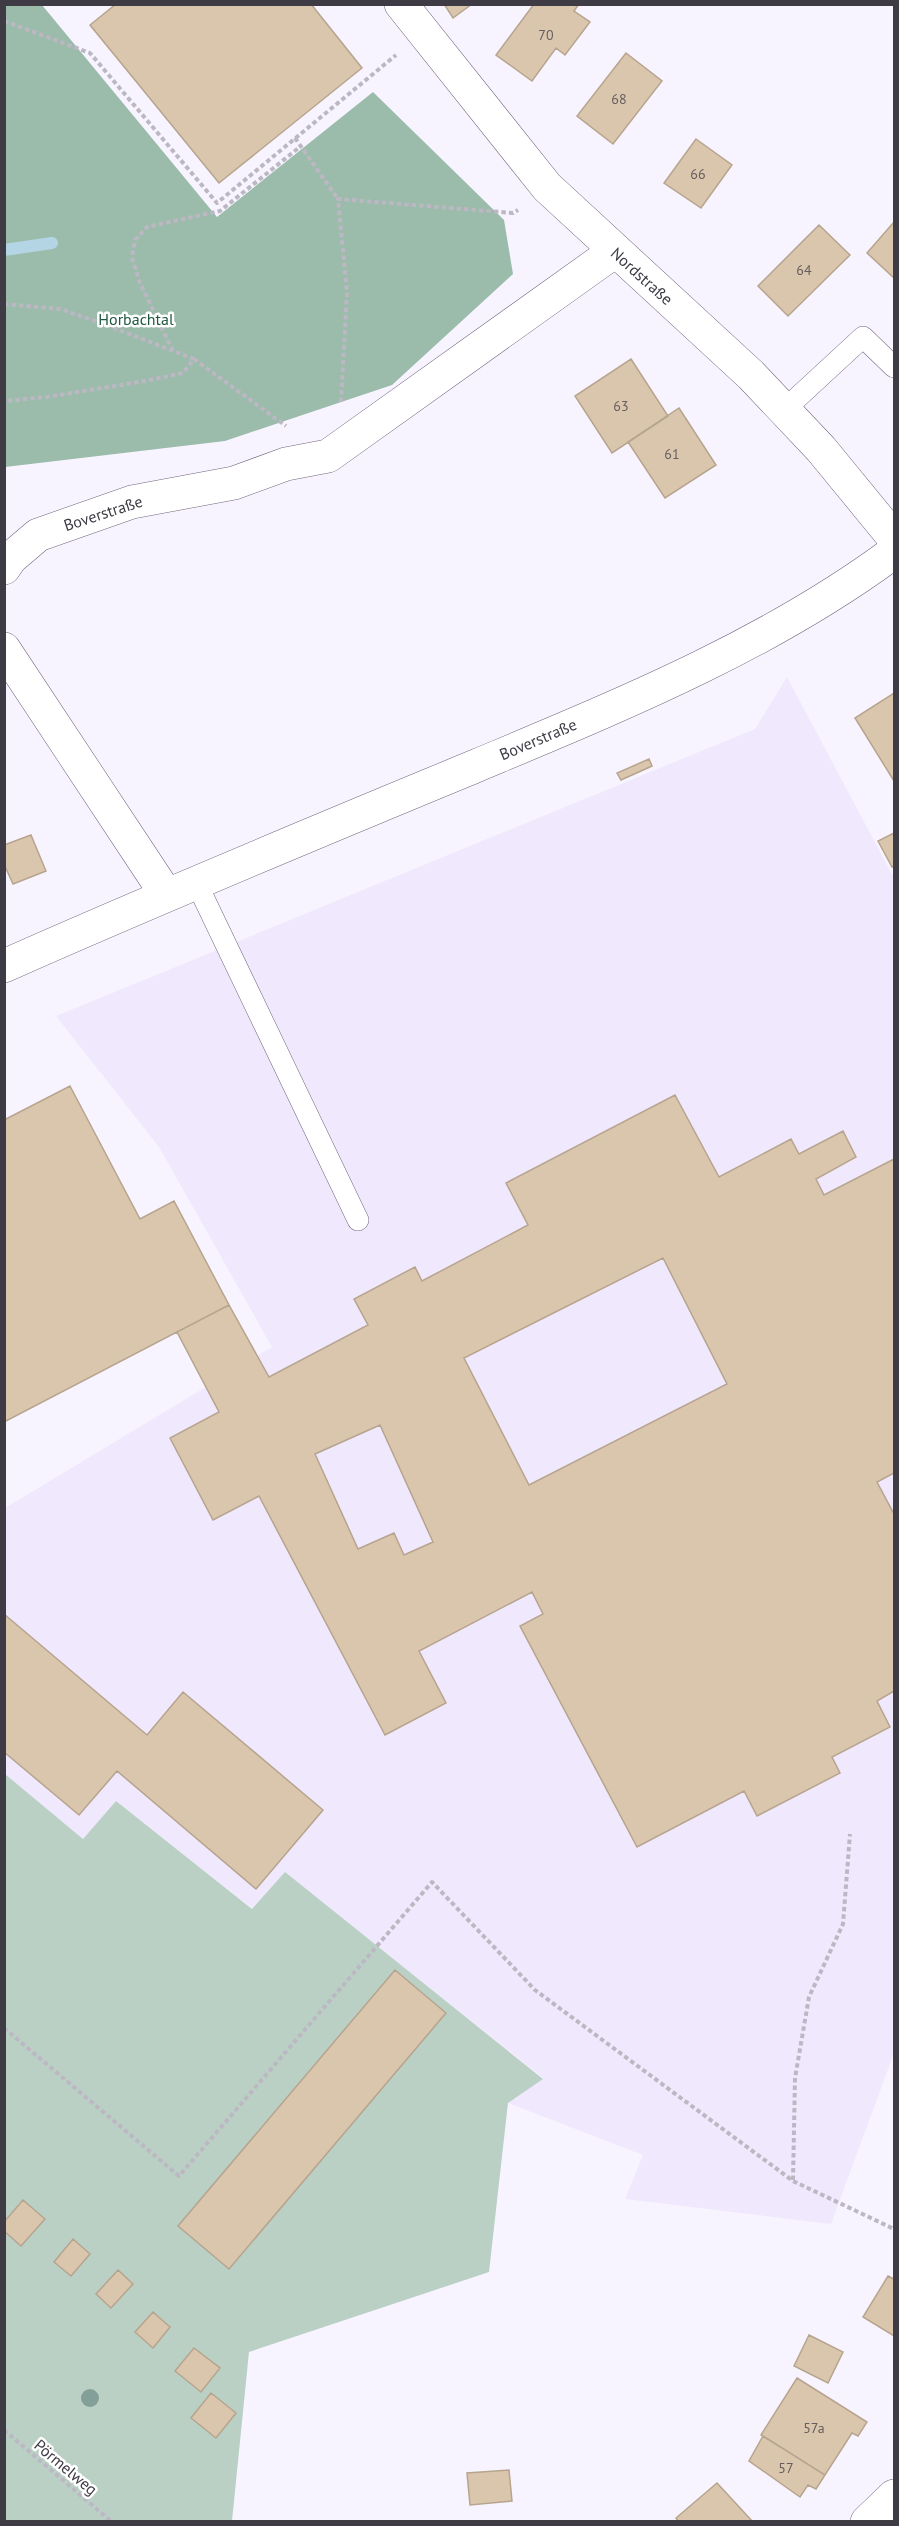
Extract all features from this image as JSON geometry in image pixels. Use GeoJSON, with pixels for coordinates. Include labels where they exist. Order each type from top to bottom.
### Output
{"type":"FeatureCollection","features":[{"type":"Feature","properties":{"kind":"street","name":"Nordstraße"},"geometry":{"type":"LineString","coordinates":[[400,4],[547,188],[751,375],[821,449],[894,538]]}},
{"type":"Feature","properties":{"kind":"street","name":"Boverstraße"},"geometry":{"type":"LineString","coordinates":[[4,568],[11,558],[38,535],[132,502],[234,483],[286,464],[333,453],[615,251]]}},
{"type":"Feature","properties":{"kind":"street","name":"Boverstraße"},"geometry":{"type":"LineString","coordinates":[[4,966],[166,894],[546,736],[731,653],[852,584],[894,552]]}},
{"type":"Feature","properties":{"kind":"street"},"geometry":{"type":"LineString","coordinates":[[4,649],[166,894]]}},
{"type":"Feature","properties":{"kind":"street"},"geometry":{"type":"LineString","coordinates":[[867,2522],[894,2496]]}},
{"type":"Feature","properties":{"kind":"lane"},"geometry":{"type":"LineString","coordinates":[[784,410],[863,337],[894,367]]}},
{"type":"Feature","properties":{"kind":"lane"},"geometry":{"type":"LineString","coordinates":[[196,882],[358,1220]]}},
{"type":"Feature","properties":{"kind":"path"},"geometry":{"type":"LineString","coordinates":[[4,21],[90,53],[217,203],[422,34]]}},
{"type":"Feature","properties":{"kind":"path"},"geometry":{"type":"LineString","coordinates":[[4,304],[60,309],[194,359],[333,453],[347,293],[338,199],[295,138]]}},
{"type":"Feature","properties":{"kind":"path"},"geometry":{"type":"LineString","coordinates":[[174,351],[140,283],[132,258],[135,240],[147,227],[220,211],[300,146]]}},
{"type":"Feature","properties":{"kind":"path"},"geometry":{"type":"LineString","coordinates":[[338,199],[513,213],[547,188]]}},
{"type":"Feature","properties":{"kind":"path"},"geometry":{"type":"LineString","coordinates":[[4,401],[47,397],[183,373],[194,359]]}},
{"type":"Feature","properties":{"kind":"path"},"geometry":{"type":"LineString","coordinates":[[794,2181],[795,2078],[809,1997],[843,1924],[850,1834]]}},
{"type":"Feature","properties":{"kind":"path"},"geometry":{"type":"LineString","coordinates":[[4,2028],[179,2176],[432,1882],[535,1990],[794,2181],[894,2229]]}},
{"type":"Feature","properties":{"kind":"path","name":"Pörmelweg"},"geometry":{"type":"LineString","coordinates":[[4,2430],[112,2522]]}},
{"type":"Feature","properties":{"kind":"shaded area"},"geometry":{"type":"Polygon","coordinates":[[[787,677],[894,878],[894,2053],[831,2224],[625,2199],[643,2155],[508,2103],[543,2078],[285,1873],[253,1909],[116,1801],[83,1839],[5,1774],[5,1508],[272,1347],[159,1147],[56,1016],[755,729],[787,677]]]}},
{"type":"Feature","properties":{"kind":"green space","name":"Horbachtal"},"geometry":{"type":"Polygon","coordinates":[[[4,5],[42,5],[217,217],[373,92],[504,220],[513,274],[392,385],[225,441],[5,467],[4,5]]]}},
{"type":"Feature","properties":{"kind":"green space"},"geometry":{"type":"Polygon","coordinates":[[[5,1774],[83,1839],[116,1801],[252,1909],[285,1872],[543,2079],[508,2103],[489,2272],[249,2352],[232,2521],[5,2521],[5,1774]]]}},
{"type":"Feature","properties":{"kind":"building"},"geometry":{"type":"Polygon","coordinates":[[[116,4],[311,4],[362,68],[219,183],[90,25],[116,4]]]}},
{"type":"Feature","properties":{"kind":"building"},"geometry":{"type":"Polygon","coordinates":[[[444,4],[472,4],[453,18],[444,4]]]}},
{"type":"Feature","properties":{"kind":"building"},"geometry":{"type":"Polygon","coordinates":[[[534,4],[579,4],[574,11],[590,22],[565,55],[556,48],[532,81],[496,55],[534,4]]]}},
{"type":"Feature","properties":{"kind":"building"},"geometry":{"type":"Polygon","coordinates":[[[626,53],[662,81],[613,144],[577,116],[626,53]]]}},
{"type":"Feature","properties":{"kind":"building"},"geometry":{"type":"Polygon","coordinates":[[[696,139],[732,165],[701,208],[664,183],[696,139]]]}},
{"type":"Feature","properties":{"kind":"building"},"geometry":{"type":"Polygon","coordinates":[[[894,222],[894,278],[867,253],[894,222]]]}},
{"type":"Feature","properties":{"kind":"building"},"geometry":{"type":"Polygon","coordinates":[[[819,225],[850,255],[788,316],[758,286],[819,225]]]}},
{"type":"Feature","properties":{"kind":"building"},"geometry":{"type":"Polygon","coordinates":[[[631,359],[668,416],[612,453],[575,396],[631,359]]]}},
{"type":"Feature","properties":{"kind":"building"},"geometry":{"type":"Polygon","coordinates":[[[679,408],[716,465],[665,498],[628,442],[679,408]]]}},
{"type":"Feature","properties":{"kind":"building"},"geometry":{"type":"Polygon","coordinates":[[[894,693],[894,781],[855,718],[894,693]]]}},
{"type":"Feature","properties":{"kind":"building"},"geometry":{"type":"Polygon","coordinates":[[[649,759],[652,766],[621,780],[617,773],[649,759]]]}},
{"type":"Feature","properties":{"kind":"building"},"geometry":{"type":"Polygon","coordinates":[[[894,833],[894,866],[892,867],[878,841],[894,833]]]}},
{"type":"Feature","properties":{"kind":"building"},"geometry":{"type":"Polygon","coordinates":[[[31,835],[46,871],[13,884],[4,864],[4,845],[31,835]]]}},
{"type":"Feature","properties":{"kind":"building"},"geometry":{"type":"Polygon","coordinates":[[[70,1086],[140,1219],[174,1201],[229,1305],[4,1422],[4,1120],[70,1086]]]}},
{"type":"Feature","properties":{"kind":"building"},"geometry":{"type":"Polygon","coordinates":[[[675,1095],[719,1177],[791,1139],[799,1154],[843,1131],[856,1157],[816,1179],[824,1195],[894,1159],[894,1473],[877,1482],[894,1514],[894,1691],[877,1701],[890,1727],[832,1757],[840,1773],[757,1816],[744,1791],[637,1847],[520,1626],[543,1614],[532,1592],[419,1651],[446,1703],[385,1735],[259,1496],[213,1520],[170,1438],[219,1412],[177,1332],[229,1305],[269,1377],[368,1325],[354,1299],[415,1267],[422,1281],[528,1225],[506,1183],[675,1095]],[[663,1258],[464,1358],[529,1485],[727,1384],[663,1258]],[[380,1425],[315,1454],[358,1549],[394,1533],[404,1555],[433,1542],[380,1425]]]}},
{"type":"Feature","properties":{"kind":"building"},"geometry":{"type":"Polygon","coordinates":[[[4,1614],[147,1735],[183,1692],[323,1810],[256,1889],[117,1771],[79,1815],[4,1752],[4,1614]]]}},
{"type":"Feature","properties":{"kind":"building"},"geometry":{"type":"Polygon","coordinates":[[[395,1970],[446,2013],[229,2269],[178,2226],[395,1970]]]}},
{"type":"Feature","properties":{"kind":"building"},"geometry":{"type":"Polygon","coordinates":[[[23,2200],[45,2219],[21,2246],[4,2231],[4,2222],[23,2200]]]}},
{"type":"Feature","properties":{"kind":"building"},"geometry":{"type":"Polygon","coordinates":[[[73,2239],[90,2254],[71,2276],[54,2262],[73,2239]]]}},
{"type":"Feature","properties":{"kind":"building"},"geometry":{"type":"Polygon","coordinates":[[[118,2270],[133,2284],[111,2308],[96,2294],[118,2270]]]}},
{"type":"Feature","properties":{"kind":"building"},"geometry":{"type":"Polygon","coordinates":[[[888,2276],[894,2279],[894,2336],[863,2317],[888,2276]]]}},
{"type":"Feature","properties":{"kind":"building"},"geometry":{"type":"Polygon","coordinates":[[[153,2312],[170,2327],[153,2348],[135,2332],[153,2312]]]}},
{"type":"Feature","properties":{"kind":"building"},"geometry":{"type":"Polygon","coordinates":[[[809,2335],[843,2352],[828,2383],[794,2366],[809,2335]]]}},
{"type":"Feature","properties":{"kind":"building"},"geometry":{"type":"Polygon","coordinates":[[[194,2348],[220,2368],[201,2392],[175,2371],[194,2348]]]}},
{"type":"Feature","properties":{"kind":"building"},"geometry":{"type":"Polygon","coordinates":[[[797,2378],[867,2422],[858,2436],[852,2433],[825,2475],[761,2435],[797,2378]]]}},
{"type":"Feature","properties":{"kind":"building"},"geometry":{"type":"Polygon","coordinates":[[[211,2393],[236,2413],[216,2438],[191,2418],[211,2393]]]}},
{"type":"Feature","properties":{"kind":"building"},"geometry":{"type":"Polygon","coordinates":[[[763,2436],[825,2475],[816,2489],[808,2485],[800,2497],[749,2461],[763,2436]]]}},
{"type":"Feature","properties":{"kind":"building"},"geometry":{"type":"Polygon","coordinates":[[[509,2470],[512,2501],[470,2505],[467,2473],[509,2470]]]}},
{"type":"Feature","properties":{"kind":"building"},"geometry":{"type":"Polygon","coordinates":[[[717,2483],[753,2522],[679,2522],[676,2518],[717,2483]]]}},
{"type":"Feature","properties":{"kind":"waterway"},"geometry":{"type":"LineString","coordinates":[[4,250],[52,243]]}}]}
